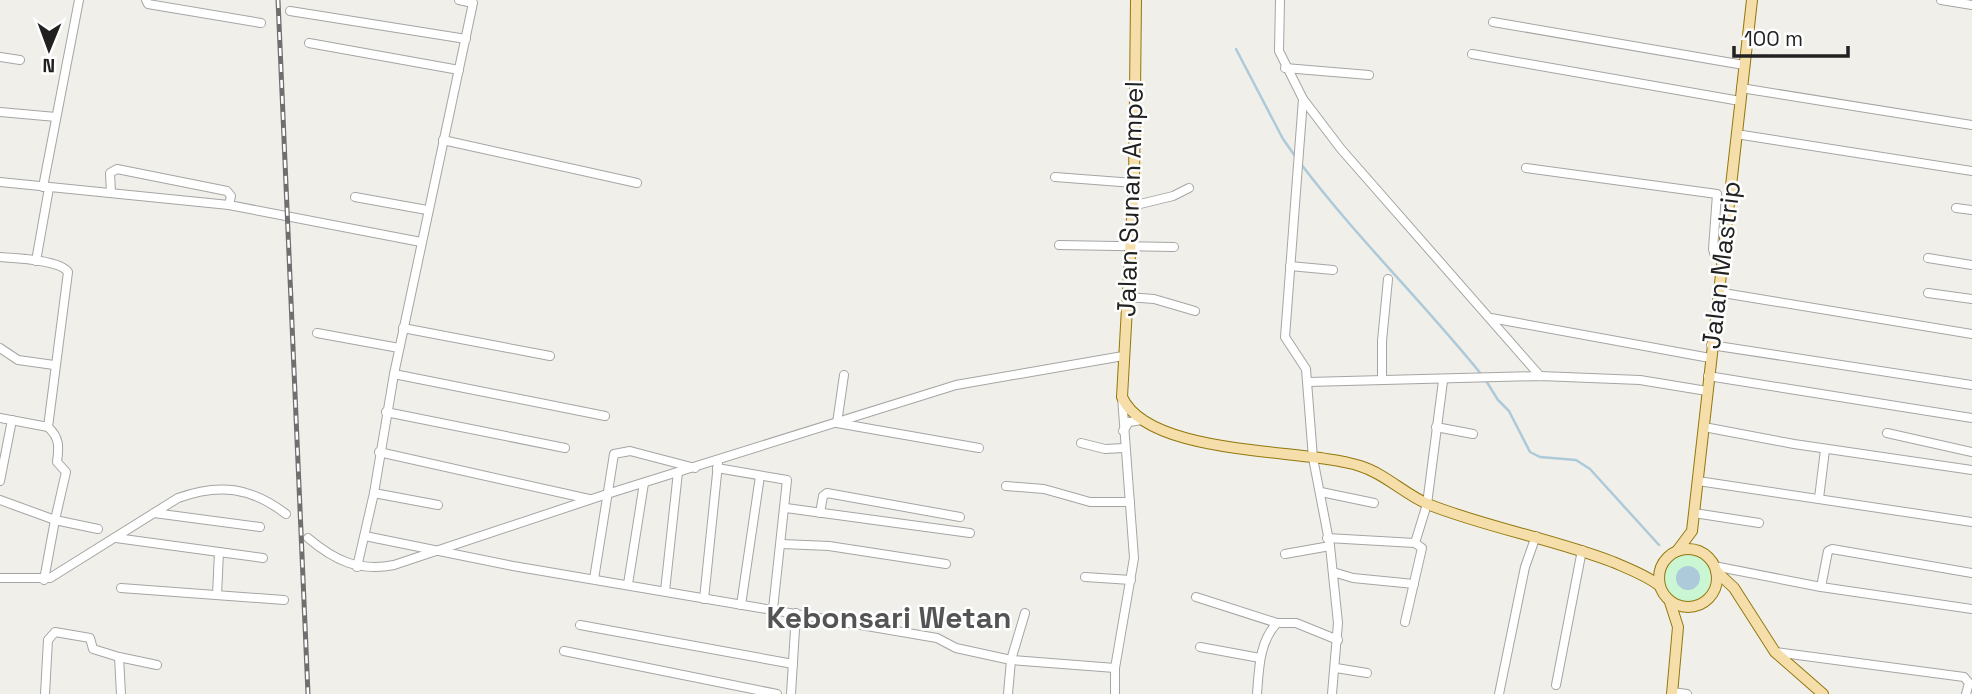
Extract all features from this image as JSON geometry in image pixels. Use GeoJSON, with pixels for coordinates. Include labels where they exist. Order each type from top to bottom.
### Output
{"type":"FeatureCollection","features":[{"type":"Feature","properties":{"kind":"main road","name":"Jalan Sunan Ampel"},"geometry":{"type":"LineString","coordinates":[[1122,397],[1133,183],[1136,0]]}},
{"type":"Feature","properties":{"kind":"main road","name":"Jalan Mastrip"},"geometry":{"type":"LineString","coordinates":[[1692,531],[1722,254],[1724,198],[1736,134],[1752,0]]}},
{"type":"Feature","properties":{"kind":"main road"},"geometry":{"type":"LineString","coordinates":[[1122,397],[1126,407],[1142,420],[1174,433],[1212,444],[1359,465],[1427,503],[1582,550],[1638,572],[1660,586],[1670,602],[1678,627],[1672,693]]}},
{"type":"Feature","properties":{"kind":"main road"},"geometry":{"type":"LineString","coordinates":[[1638,572],[1660,568],[1692,531],[1703,553],[1734,588],[1775,652],[1823,694]]}},
{"type":"Feature","properties":{"kind":"main road"},"geometry":{"type":"LineString","coordinates":[[1677,551],[1685,549],[1703,553]]}},
{"type":"Feature","properties":{"kind":"main road"},"geometry":{"type":"LineString","coordinates":[[1660,568],[1660,586]]}},
{"type":"Feature","properties":{"kind":"main road"},"geometry":{"type":"LineString","coordinates":[[1670,602],[1689,607],[1706,601],[1716,586],[1715,568]]}},
{"type":"Feature","properties":{"kind":"main road"},"geometry":{"type":"LineString","coordinates":[[1716,586],[1734,588]]}},
{"type":"Feature","properties":{"kind":"main road"},"geometry":{"type":"LineString","coordinates":[[1678,627],[1689,607]]}},
{"type":"Feature","properties":{"kind":"street"},"geometry":{"type":"LineString","coordinates":[[36,261],[56,117],[79,0]]}},
{"type":"Feature","properties":{"kind":"street"},"geometry":{"type":"LineString","coordinates":[[146,0],[148,4],[261,23]]}},
{"type":"Feature","properties":{"kind":"street"},"geometry":{"type":"LineString","coordinates":[[357,567],[366,536],[386,412],[427,210],[473,3],[459,0]]}},
{"type":"Feature","properties":{"kind":"street"},"geometry":{"type":"LineString","coordinates":[[1280,0],[1279,51],[1303,99],[1383,198],[1540,376]]}},
{"type":"Feature","properties":{"kind":"street"},"geometry":{"type":"LineString","coordinates":[[1941,0],[1972,5]]}},
{"type":"Feature","properties":{"kind":"street"},"geometry":{"type":"LineString","coordinates":[[290,10],[466,39]]}},
{"type":"Feature","properties":{"kind":"street"},"geometry":{"type":"LineString","coordinates":[[1493,22],[1744,65]]}},
{"type":"Feature","properties":{"kind":"street"},"geometry":{"type":"LineString","coordinates":[[309,43],[459,70]]}},
{"type":"Feature","properties":{"kind":"street"},"geometry":{"type":"LineString","coordinates":[[1472,54],[1740,101]]}},
{"type":"Feature","properties":{"kind":"street"},"geometry":{"type":"LineString","coordinates":[[0,57],[20,60]]}},
{"type":"Feature","properties":{"kind":"street"},"geometry":{"type":"LineString","coordinates":[[1286,68],[1368,75]]}},
{"type":"Feature","properties":{"kind":"street"},"geometry":{"type":"LineString","coordinates":[[1741,88],[1972,125]]}},
{"type":"Feature","properties":{"kind":"street"},"geometry":{"type":"LineString","coordinates":[[1303,99],[1285,337],[1300,358],[1308,382],[1313,458],[1333,572],[1338,640],[1332,694]]}},
{"type":"Feature","properties":{"kind":"street"},"geometry":{"type":"LineString","coordinates":[[0,112],[56,117]]}},
{"type":"Feature","properties":{"kind":"street"},"geometry":{"type":"LineString","coordinates":[[1736,134],[1972,171]]}},
{"type":"Feature","properties":{"kind":"street"},"geometry":{"type":"LineString","coordinates":[[443,140],[638,183]]}},
{"type":"Feature","properties":{"kind":"street"},"geometry":{"type":"LineString","coordinates":[[1526,168],[1717,194],[1724,198]]}},
{"type":"Feature","properties":{"kind":"street"},"geometry":{"type":"LineString","coordinates":[[111,193],[110,173],[117,169],[228,191],[231,196],[229,205]]}},
{"type":"Feature","properties":{"kind":"street"},"geometry":{"type":"LineString","coordinates":[[1055,177],[1133,183]]}},
{"type":"Feature","properties":{"kind":"street"},"geometry":{"type":"LineString","coordinates":[[0,182],[229,205],[421,242]]}},
{"type":"Feature","properties":{"kind":"street"},"geometry":{"type":"LineString","coordinates":[[1132,206],[1176,195],[1189,188]]}},
{"type":"Feature","properties":{"kind":"street"},"geometry":{"type":"LineString","coordinates":[[355,197],[427,210]]}},
{"type":"Feature","properties":{"kind":"street"},"geometry":{"type":"LineString","coordinates":[[1956,208],[1972,210]]}},
{"type":"Feature","properties":{"kind":"street"},"geometry":{"type":"LineString","coordinates":[[1059,245],[1174,247]]}},
{"type":"Feature","properties":{"kind":"street"},"geometry":{"type":"LineString","coordinates":[[0,257],[36,261],[63,267],[68,272],[54,365],[54,398],[48,427]]}},
{"type":"Feature","properties":{"kind":"street"},"geometry":{"type":"LineString","coordinates":[[1928,258],[1972,265]]}},
{"type":"Feature","properties":{"kind":"street"},"geometry":{"type":"LineString","coordinates":[[1290,266],[1333,270]]}},
{"type":"Feature","properties":{"kind":"street"},"geometry":{"type":"LineString","coordinates":[[1382,380],[1382,341],[1388,279]]}},
{"type":"Feature","properties":{"kind":"street"},"geometry":{"type":"LineString","coordinates":[[1717,292],[1972,334]]}},
{"type":"Feature","properties":{"kind":"street"},"geometry":{"type":"LineString","coordinates":[[1928,293],[1972,299]]}},
{"type":"Feature","properties":{"kind":"street"},"geometry":{"type":"LineString","coordinates":[[1127,297],[1154,299],[1195,311]]}},
{"type":"Feature","properties":{"kind":"street"},"geometry":{"type":"LineString","coordinates":[[1491,318],[1710,358]]}},
{"type":"Feature","properties":{"kind":"street"},"geometry":{"type":"LineString","coordinates":[[403,328],[550,356]]}},
{"type":"Feature","properties":{"kind":"street"},"geometry":{"type":"LineString","coordinates":[[317,333],[399,348]]}},
{"type":"Feature","properties":{"kind":"street"},"geometry":{"type":"LineString","coordinates":[[1711,345],[1972,385]]}},
{"type":"Feature","properties":{"kind":"street"},"geometry":{"type":"LineString","coordinates":[[0,348],[18,360],[54,365]]}},
{"type":"Feature","properties":{"kind":"street"},"geometry":{"type":"LineString","coordinates":[[308,538],[328,555],[357,567],[386,567],[678,472],[718,465],[956,384],[1124,356]]}},
{"type":"Feature","properties":{"kind":"street"},"geometry":{"type":"LineString","coordinates":[[394,374],[605,416]]}},
{"type":"Feature","properties":{"kind":"street"},"geometry":{"type":"LineString","coordinates":[[837,423],[844,375]]}},
{"type":"Feature","properties":{"kind":"street"},"geometry":{"type":"LineString","coordinates":[[1308,382],[1443,381],[1540,376],[1640,380],[1707,391]]}},
{"type":"Feature","properties":{"kind":"street"},"geometry":{"type":"LineString","coordinates":[[1708,376],[1972,418]]}},
{"type":"Feature","properties":{"kind":"street"},"geometry":{"type":"LineString","coordinates":[[1415,542],[1427,503],[1443,381]]}},
{"type":"Feature","properties":{"kind":"street"},"geometry":{"type":"LineString","coordinates":[[1115,694],[1115,668],[1131,580],[1134,543],[1124,448],[1122,397]]}},
{"type":"Feature","properties":{"kind":"street"},"geometry":{"type":"LineString","coordinates":[[386,412],[565,448]]}},
{"type":"Feature","properties":{"kind":"street"},"geometry":{"type":"LineString","coordinates":[[0,418],[48,427],[57,437],[57,462],[66,472],[44,580]]}},
{"type":"Feature","properties":{"kind":"street"},"geometry":{"type":"LineString","coordinates":[[0,481],[9,449],[12,420]]}},
{"type":"Feature","properties":{"kind":"street"},"geometry":{"type":"LineString","coordinates":[[1123,431],[1129,422],[1142,420]]}},
{"type":"Feature","properties":{"kind":"street"},"geometry":{"type":"LineString","coordinates":[[837,423],[979,448]]}},
{"type":"Feature","properties":{"kind":"street"},"geometry":{"type":"LineString","coordinates":[[1436,427],[1473,434]]}},
{"type":"Feature","properties":{"kind":"street"},"geometry":{"type":"LineString","coordinates":[[1704,427],[1825,450],[1972,470]]}},
{"type":"Feature","properties":{"kind":"street"},"geometry":{"type":"LineString","coordinates":[[1887,433],[1972,452]]}},
{"type":"Feature","properties":{"kind":"street"},"geometry":{"type":"LineString","coordinates":[[1081,443],[1105,449],[1124,448]]}},
{"type":"Feature","properties":{"kind":"street"},"geometry":{"type":"LineString","coordinates":[[1819,498],[1825,450]]}},
{"type":"Feature","properties":{"kind":"street"},"geometry":{"type":"LineString","coordinates":[[594,579],[612,458],[617,452],[630,451],[695,468]]}},
{"type":"Feature","properties":{"kind":"street"},"geometry":{"type":"LineString","coordinates":[[379,452],[592,500]]}},
{"type":"Feature","properties":{"kind":"street"},"geometry":{"type":"LineString","coordinates":[[718,465],[787,480],[773,610]]}},
{"type":"Feature","properties":{"kind":"street"},"geometry":{"type":"LineString","coordinates":[[704,599],[718,465]]}},
{"type":"Feature","properties":{"kind":"street"},"geometry":{"type":"LineString","coordinates":[[665,591],[678,472]]}},
{"type":"Feature","properties":{"kind":"street"},"geometry":{"type":"LineString","coordinates":[[741,605],[760,476]]}},
{"type":"Feature","properties":{"kind":"street"},"geometry":{"type":"LineString","coordinates":[[1698,481],[1972,522]]}},
{"type":"Feature","properties":{"kind":"street"},"geometry":{"type":"LineString","coordinates":[[628,584],[645,483]]}},
{"type":"Feature","properties":{"kind":"street"},"geometry":{"type":"LineString","coordinates":[[1006,486],[1044,489],[1090,502],[1130,502]]}},
{"type":"Feature","properties":{"kind":"street"},"geometry":{"type":"LineString","coordinates":[[0,578],[44,580],[62,572],[178,498],[222,487],[246,491],[271,502],[286,514]]}},
{"type":"Feature","properties":{"kind":"street"},"geometry":{"type":"LineString","coordinates":[[1321,492],[1374,503]]}},
{"type":"Feature","properties":{"kind":"street"},"geometry":{"type":"LineString","coordinates":[[820,513],[823,496],[827,493],[960,517]]}},
{"type":"Feature","properties":{"kind":"street"},"geometry":{"type":"LineString","coordinates":[[374,494],[438,505]]}},
{"type":"Feature","properties":{"kind":"street"},"geometry":{"type":"LineString","coordinates":[[0,500],[55,520],[98,529]]}},
{"type":"Feature","properties":{"kind":"street"},"geometry":{"type":"LineString","coordinates":[[786,508],[970,534]]}},
{"type":"Feature","properties":{"kind":"street"},"geometry":{"type":"LineString","coordinates":[[153,513],[260,527]]}},
{"type":"Feature","properties":{"kind":"street"},"geometry":{"type":"LineString","coordinates":[[1694,513],[1759,523]]}},
{"type":"Feature","properties":{"kind":"street"},"geometry":{"type":"LineString","coordinates":[[366,536],[434,551],[937,638],[957,648],[1011,660],[1115,668]]}},
{"type":"Feature","properties":{"kind":"street"},"geometry":{"type":"LineString","coordinates":[[1499,694],[1525,567],[1536,536]]}},
{"type":"Feature","properties":{"kind":"street"},"geometry":{"type":"LineString","coordinates":[[116,537],[263,558]]}},
{"type":"Feature","properties":{"kind":"street"},"geometry":{"type":"LineString","coordinates":[[1285,554],[1328,542],[1415,542],[1422,548],[1405,622]]}},
{"type":"Feature","properties":{"kind":"street"},"geometry":{"type":"LineString","coordinates":[[782,544],[829,546],[946,564]]}},
{"type":"Feature","properties":{"kind":"street"},"geometry":{"type":"LineString","coordinates":[[1821,587],[1828,551],[1832,549],[1972,573]]}},
{"type":"Feature","properties":{"kind":"street"},"geometry":{"type":"LineString","coordinates":[[1556,685],[1582,550]]}},
{"type":"Feature","properties":{"kind":"street"},"geometry":{"type":"LineString","coordinates":[[217,595],[219,552]]}},
{"type":"Feature","properties":{"kind":"street"},"geometry":{"type":"LineString","coordinates":[[1715,568],[1972,609]]}},
{"type":"Feature","properties":{"kind":"street"},"geometry":{"type":"LineString","coordinates":[[1333,572],[1353,578],[1414,584]]}},
{"type":"Feature","properties":{"kind":"street"},"geometry":{"type":"LineString","coordinates":[[1085,577],[1131,580]]}},
{"type":"Feature","properties":{"kind":"street"},"geometry":{"type":"LineString","coordinates":[[121,588],[284,600]]}},
{"type":"Feature","properties":{"kind":"street"},"geometry":{"type":"LineString","coordinates":[[1196,597],[1277,623],[1296,623],[1338,640]]}},
{"type":"Feature","properties":{"kind":"street"},"geometry":{"type":"LineString","coordinates":[[791,694],[796,613]]}},
{"type":"Feature","properties":{"kind":"street"},"geometry":{"type":"LineString","coordinates":[[1008,694],[1011,660],[1025,613]]}},
{"type":"Feature","properties":{"kind":"street"},"geometry":{"type":"LineString","coordinates":[[1257,694],[1260,658],[1270,631],[1277,623]]}},
{"type":"Feature","properties":{"kind":"street"},"geometry":{"type":"LineString","coordinates":[[580,625],[793,664]]}},
{"type":"Feature","properties":{"kind":"street"},"geometry":{"type":"LineString","coordinates":[[45,694],[48,640],[55,632],[90,638],[93,649],[157,664]]}},
{"type":"Feature","properties":{"kind":"street"},"geometry":{"type":"LineString","coordinates":[[1200,647],[1260,658]]}},
{"type":"Feature","properties":{"kind":"street"},"geometry":{"type":"LineString","coordinates":[[564,651],[777,694]]}},
{"type":"Feature","properties":{"kind":"street"},"geometry":{"type":"LineString","coordinates":[[1775,652],[1964,677],[1969,683],[1966,694]]}},
{"type":"Feature","properties":{"kind":"street"},"geometry":{"type":"LineString","coordinates":[[119,657],[121,694]]}},
{"type":"Feature","properties":{"kind":"street"},"geometry":{"type":"LineString","coordinates":[[1336,668],[1367,673]]}},
{"type":"Feature","properties":{"kind":"street"},"geometry":{"type":"LineString","coordinates":[[1672,693],[1688,694]]}},
{"type":"Feature","properties":{"kind":"green space"},"geometry":{"type":"Polygon","coordinates":[[[1687,554],[1704,561],[1711,578],[1704,595],[1687,602],[1670,595],[1663,578],[1670,561],[1687,554]]]}},
{"type":"Feature","properties":{"kind":"water"},"geometry":{"type":"Polygon","coordinates":[[[1688,566],[1696,570],[1700,578],[1696,586],[1688,590],[1680,586],[1676,578],[1680,570],[1688,566]]]}},
{"type":"Feature","properties":{"kind":"waterway"},"geometry":{"type":"LineString","coordinates":[[1236,49],[1283,139],[1295,156]]}},
{"type":"Feature","properties":{"kind":"waterway"},"geometry":{"type":"LineString","coordinates":[[1301,164],[1481,374]]}},
{"type":"Feature","properties":{"kind":"waterway"},"geometry":{"type":"LineString","coordinates":[[1485,379],[1498,400],[1509,411],[1530,452],[1540,457],[1576,460],[1590,469],[1659,545]]}},
{"type":"Feature","properties":{"kind":"railway"},"geometry":{"type":"LineString","coordinates":[[278,0],[308,694]]}},
{"type":"Feature","properties":{"kind":"district","name":"Kebonsari Wetan"},"geometry":{"type":"Point","coordinates":[889,618]}}]}
